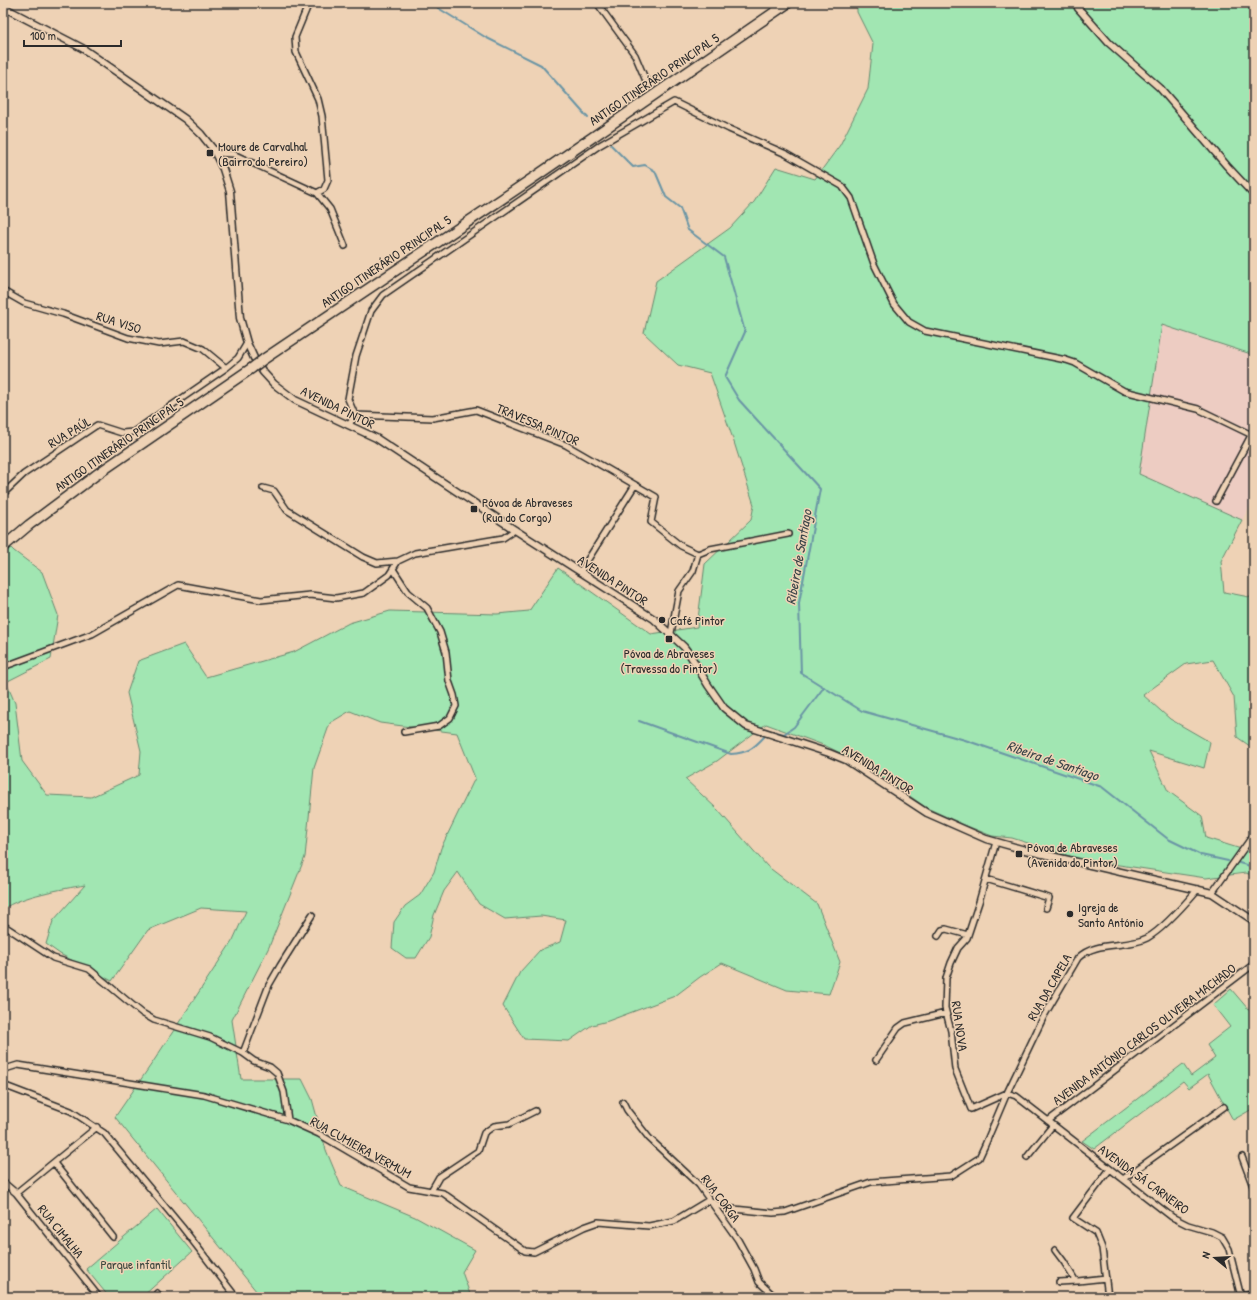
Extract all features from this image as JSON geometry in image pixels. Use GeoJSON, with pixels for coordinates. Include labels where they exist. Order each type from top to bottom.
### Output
{"type":"FeatureCollection","features":[{"type":"Feature","properties":{"kind":"highway","name":"ANTIGO ITINERÁRIO PRINCIPAL 5"},"geometry":{"type":"LineString","coordinates":[[3,547],[29,525],[96,475],[788,3]]}},
{"type":"Feature","properties":{"kind":"street"},"geometry":{"type":"LineString","coordinates":[[309,3],[295,37],[296,52],[318,99],[322,116],[328,180],[324,189],[317,193]]}},
{"type":"Feature","properties":{"kind":"street"},"geometry":{"type":"LineString","coordinates":[[597,3],[635,55],[646,81]]}},
{"type":"Feature","properties":{"kind":"street"},"geometry":{"type":"LineString","coordinates":[[1077,3],[1078,8],[1109,43],[1160,88],[1254,195]]}},
{"type":"Feature","properties":{"kind":"street","name":"AVENIDA PINTOR"},"geometry":{"type":"LineString","coordinates":[[3,6],[88,52],[184,119],[206,140],[223,169],[230,191],[240,318],[247,343],[260,367],[274,384],[295,400],[376,438],[515,530],[654,619],[671,633],[690,655],[724,708],[746,726],[846,760],[927,813],[996,842],[1212,893],[1254,921]]}},
{"type":"Feature","properties":{"kind":"street"},"geometry":{"type":"LineString","coordinates":[[349,425],[355,415],[348,399],[356,356],[371,311],[383,295],[600,145],[674,102],[729,129],[786,154],[842,186],[851,198],[874,264],[894,304],[909,322],[925,332],[1066,360],[1075,363],[1124,391],[1198,409],[1253,434],[1216,501]]}},
{"type":"Feature","properties":{"kind":"street"},"geometry":{"type":"LineString","coordinates":[[215,153],[233,154],[317,193],[330,209],[345,246]]}},
{"type":"Feature","properties":{"kind":"street","name":"RUA VISO"},"geometry":{"type":"LineString","coordinates":[[3,291],[24,303],[62,314],[128,338],[159,344],[184,341],[203,349],[226,368]]}},
{"type":"Feature","properties":{"kind":"street","name":"RUA PAÚL"},"geometry":{"type":"LineString","coordinates":[[3,494],[24,474],[97,425],[122,433],[133,432],[226,368],[238,358],[247,343]]}},
{"type":"Feature","properties":{"kind":"street","name":"TRAVESSA PINTOR"},"geometry":{"type":"LineString","coordinates":[[355,415],[433,418],[476,410],[566,446],[656,497],[651,522],[681,546],[698,554]]}},
{"type":"Feature","properties":{"kind":"street"},"geometry":{"type":"LineString","coordinates":[[580,572],[635,485]]}},
{"type":"Feature","properties":{"kind":"street"},"geometry":{"type":"LineString","coordinates":[[263,488],[274,491],[287,510],[363,557],[377,563],[398,561],[415,553],[503,538],[515,530]]}},
{"type":"Feature","properties":{"kind":"street"},"geometry":{"type":"LineString","coordinates":[[671,633],[679,591],[692,571],[698,554],[710,549],[788,534]]}},
{"type":"Feature","properties":{"kind":"street"},"geometry":{"type":"LineString","coordinates":[[3,667],[92,634],[178,585],[261,600],[310,594],[336,598],[364,593],[390,575],[398,561]]}},
{"type":"Feature","properties":{"kind":"street"},"geometry":{"type":"LineString","coordinates":[[393,569],[408,592],[427,608],[440,632],[446,652],[449,681],[454,694],[456,706],[450,718],[439,726],[404,732]]}},
{"type":"Feature","properties":{"kind":"street"},"geometry":{"type":"LineString","coordinates":[[1212,893],[1254,834]]}},
{"type":"Feature","properties":{"kind":"street","name":"RUA NOVA"},"geometry":{"type":"LineString","coordinates":[[996,842],[968,935],[958,948],[946,978],[945,1008],[951,1031],[955,1069],[971,1109],[1007,1092]]}},
{"type":"Feature","properties":{"kind":"street"},"geometry":{"type":"LineString","coordinates":[[986,879],[1049,898],[1046,908]]}},
{"type":"Feature","properties":{"kind":"street","name":"RUA DA CAPELA"},"geometry":{"type":"LineString","coordinates":[[710,1200],[724,1208],[773,1213],[785,1212],[871,1182],[951,1176],[979,1158],[1007,1092],[1044,1016],[1078,958],[1084,952],[1092,948],[1138,942],[1148,937],[1158,930],[1198,889]]}},
{"type":"Feature","properties":{"kind":"street"},"geometry":{"type":"LineString","coordinates":[[243,1053],[269,985],[312,915]]}},
{"type":"Feature","properties":{"kind":"street"},"geometry":{"type":"LineString","coordinates":[[3,925],[53,958],[89,969],[142,1013],[154,1020],[210,1037],[270,1068],[277,1073],[284,1092],[288,1120]]}},
{"type":"Feature","properties":{"kind":"street"},"geometry":{"type":"LineString","coordinates":[[938,936],[942,930],[946,929],[968,935]]}},
{"type":"Feature","properties":{"kind":"street","name":"AVENIDA ANTÓNIO CARLOS OLIVEIRA MACHADO"},"geometry":{"type":"LineString","coordinates":[[1048,1121],[1254,964]]}},
{"type":"Feature","properties":{"kind":"street"},"geometry":{"type":"LineString","coordinates":[[876,1060],[898,1028],[905,1023],[946,1013]]}},
{"type":"Feature","properties":{"kind":"street","name":"RUA CUMIEIRA VERMUM"},"geometry":{"type":"LineString","coordinates":[[3,1072],[5,1069],[18,1065],[196,1094],[245,1106],[288,1120],[319,1134],[409,1187],[443,1193],[525,1251],[534,1252],[584,1227],[598,1222],[649,1226],[674,1221],[710,1200]]}},
{"type":"Feature","properties":{"kind":"street"},"geometry":{"type":"LineString","coordinates":[[3,1085],[71,1111],[104,1133],[182,1227],[236,1297]]}},
{"type":"Feature","properties":{"kind":"street","name":"AVENIDA SÁ CARNEIRO"},"geometry":{"type":"LineString","coordinates":[[1007,1092],[1016,1096],[1172,1217],[1188,1226],[1212,1232],[1222,1237],[1230,1250],[1240,1297]]}},
{"type":"Feature","properties":{"kind":"street","name":"RUA CORGA"},"geometry":{"type":"LineString","coordinates":[[623,1102],[627,1110],[649,1138],[699,1185],[738,1240],[754,1269],[759,1282],[775,1297]]}},
{"type":"Feature","properties":{"kind":"street"},"geometry":{"type":"LineString","coordinates":[[1123,1179],[1224,1107]]}},
{"type":"Feature","properties":{"kind":"street"},"geometry":{"type":"LineString","coordinates":[[431,1191],[440,1176],[478,1150],[484,1133],[494,1126],[509,1124],[535,1111]]}},
{"type":"Feature","properties":{"kind":"street"},"geometry":{"type":"LineString","coordinates":[[1027,1157],[1053,1125]]}},
{"type":"Feature","properties":{"kind":"street"},"geometry":{"type":"LineString","coordinates":[[16,1193],[97,1127]]}},
{"type":"Feature","properties":{"kind":"street"},"geometry":{"type":"LineString","coordinates":[[1242,1157],[1254,1189]]}},
{"type":"Feature","properties":{"kind":"street"},"geometry":{"type":"LineString","coordinates":[[54,1163],[113,1237]]}},
{"type":"Feature","properties":{"kind":"street"},"geometry":{"type":"LineString","coordinates":[[1108,1297],[1102,1248],[1096,1233],[1073,1218],[1110,1169]]}},
{"type":"Feature","properties":{"kind":"street","name":"RUA CIMALHA"},"geometry":{"type":"LineString","coordinates":[[3,1182],[16,1193],[99,1297]]}},
{"type":"Feature","properties":{"kind":"street"},"geometry":{"type":"LineString","coordinates":[[1055,1250],[1078,1281]]}},
{"type":"Feature","properties":{"kind":"street"},"geometry":{"type":"LineString","coordinates":[[1059,1282],[1106,1278]]}},
{"type":"Feature","properties":{"kind":"street"},"geometry":{"type":"LineString","coordinates":[[1240,1297],[1254,1294]]}},
{"type":"Feature","properties":{"kind":"shaded area"},"geometry":{"type":"Polygon","coordinates":[[[1162,324],[1254,355],[1254,500],[1242,520],[1139,474],[1162,324]]]}},
{"type":"Feature","properties":{"kind":"green space"},"geometry":{"type":"Polygon","coordinates":[[[857,3],[1254,3],[1254,355],[1162,325],[1139,474],[1242,520],[1221,561],[1224,592],[1254,598],[1254,749],[1237,737],[1234,697],[1213,660],[1186,664],[1143,695],[1170,719],[1210,742],[1204,768],[1149,751],[1168,791],[1202,816],[1206,838],[1254,853],[1254,876],[1246,873],[1206,878],[1079,859],[1012,838],[992,836],[927,808],[863,764],[826,746],[766,724],[717,761],[685,779],[717,809],[767,866],[817,904],[840,962],[829,994],[787,990],[722,963],[675,996],[608,1021],[592,1025],[569,1041],[524,1039],[503,1006],[520,972],[540,950],[560,942],[566,920],[541,916],[505,919],[479,904],[458,872],[444,891],[434,915],[429,937],[416,958],[406,958],[392,948],[394,922],[405,906],[420,895],[434,872],[441,848],[475,778],[457,733],[380,723],[350,711],[330,723],[314,768],[305,857],[269,947],[232,1020],[241,1079],[302,1079],[312,1099],[326,1150],[341,1186],[415,1217],[475,1250],[462,1272],[471,1297],[261,1297],[115,1117],[233,940],[246,911],[201,908],[148,930],[112,981],[60,954],[46,944],[53,921],[85,885],[20,900],[3,909],[3,540],[14,551],[42,572],[58,615],[51,659],[6,682],[15,703],[22,761],[47,795],[91,797],[139,775],[141,751],[127,693],[138,661],[184,644],[206,677],[294,652],[349,623],[390,611],[497,614],[529,611],[558,568],[651,634],[697,627],[705,564],[751,520],[754,505],[710,373],[678,365],[644,333],[656,281],[730,228],[754,202],[776,167],[815,179],[840,145],[868,89],[873,44],[857,12],[857,3]]]}},
{"type":"Feature","properties":{"kind":"green space"},"geometry":{"type":"Polygon","coordinates":[[[1231,989],[1254,1016],[1254,1108],[1233,1120],[1208,1074],[1189,1088],[1183,1081],[1094,1149],[1082,1141],[1183,1064],[1191,1076],[1215,1058],[1207,1045],[1230,1027],[1213,1005],[1231,989]]]}},
{"type":"Feature","properties":{"kind":"green space","name":"Parque infantil"},"geometry":{"type":"Polygon","coordinates":[[[157,1209],[192,1252],[142,1297],[109,1297],[86,1269],[157,1209]]]}},
{"type":"Feature","properties":{"kind":"waterway","name":"Ribeira de Santiago"},"geometry":{"type":"LineString","coordinates":[[430,3],[485,37],[541,65],[588,118]]}},
{"type":"Feature","properties":{"kind":"waterway","name":"Ribeira de Santiago"},"geometry":{"type":"LineString","coordinates":[[611,145],[633,167],[645,165],[655,171],[666,197],[680,208],[688,230],[724,257],[745,332],[725,377],[739,400],[820,489],[799,603],[801,673],[862,711],[965,740],[1102,787],[1168,839],[1201,855],[1228,861]]}},
{"type":"Feature","properties":{"kind":"waterway"},"geometry":{"type":"LineString","coordinates":[[771,731],[784,734],[794,727],[824,687]]}},
{"type":"Feature","properties":{"kind":"waterway"},"geometry":{"type":"LineString","coordinates":[[639,721],[731,754],[749,750],[764,737]]}},
{"type":"Feature","properties":{"kind":"waterway","name":"Ribeira de Santiago"},"geometry":{"type":"LineString","coordinates":[[1239,863],[1254,867]]}},
{"type":"Feature","properties":{"kind":"place","name":"Moure de Carvalhal (Bairro do Pereiro)"},"geometry":{"type":"Point","coordinates":[210,153]}},
{"type":"Feature","properties":{"kind":"place","name":"Póvoa de Abraveses (Rua do Corgo)"},"geometry":{"type":"Point","coordinates":[474,509]}},
{"type":"Feature","properties":{"kind":"place","name":"Café Pintor"},"geometry":{"type":"Point","coordinates":[662,620]}},
{"type":"Feature","properties":{"kind":"place","name":"Póvoa de Abraveses (Travessa do Pintor)"},"geometry":{"type":"Point","coordinates":[669,639]}},
{"type":"Feature","properties":{"kind":"place","name":"Póvoa de Abraveses (Avenida do Pintor)"},"geometry":{"type":"Point","coordinates":[1019,854]}},
{"type":"Feature","properties":{"kind":"place","name":"Igreja de Santo António"},"geometry":{"type":"Point","coordinates":[1070,914]}}]}
